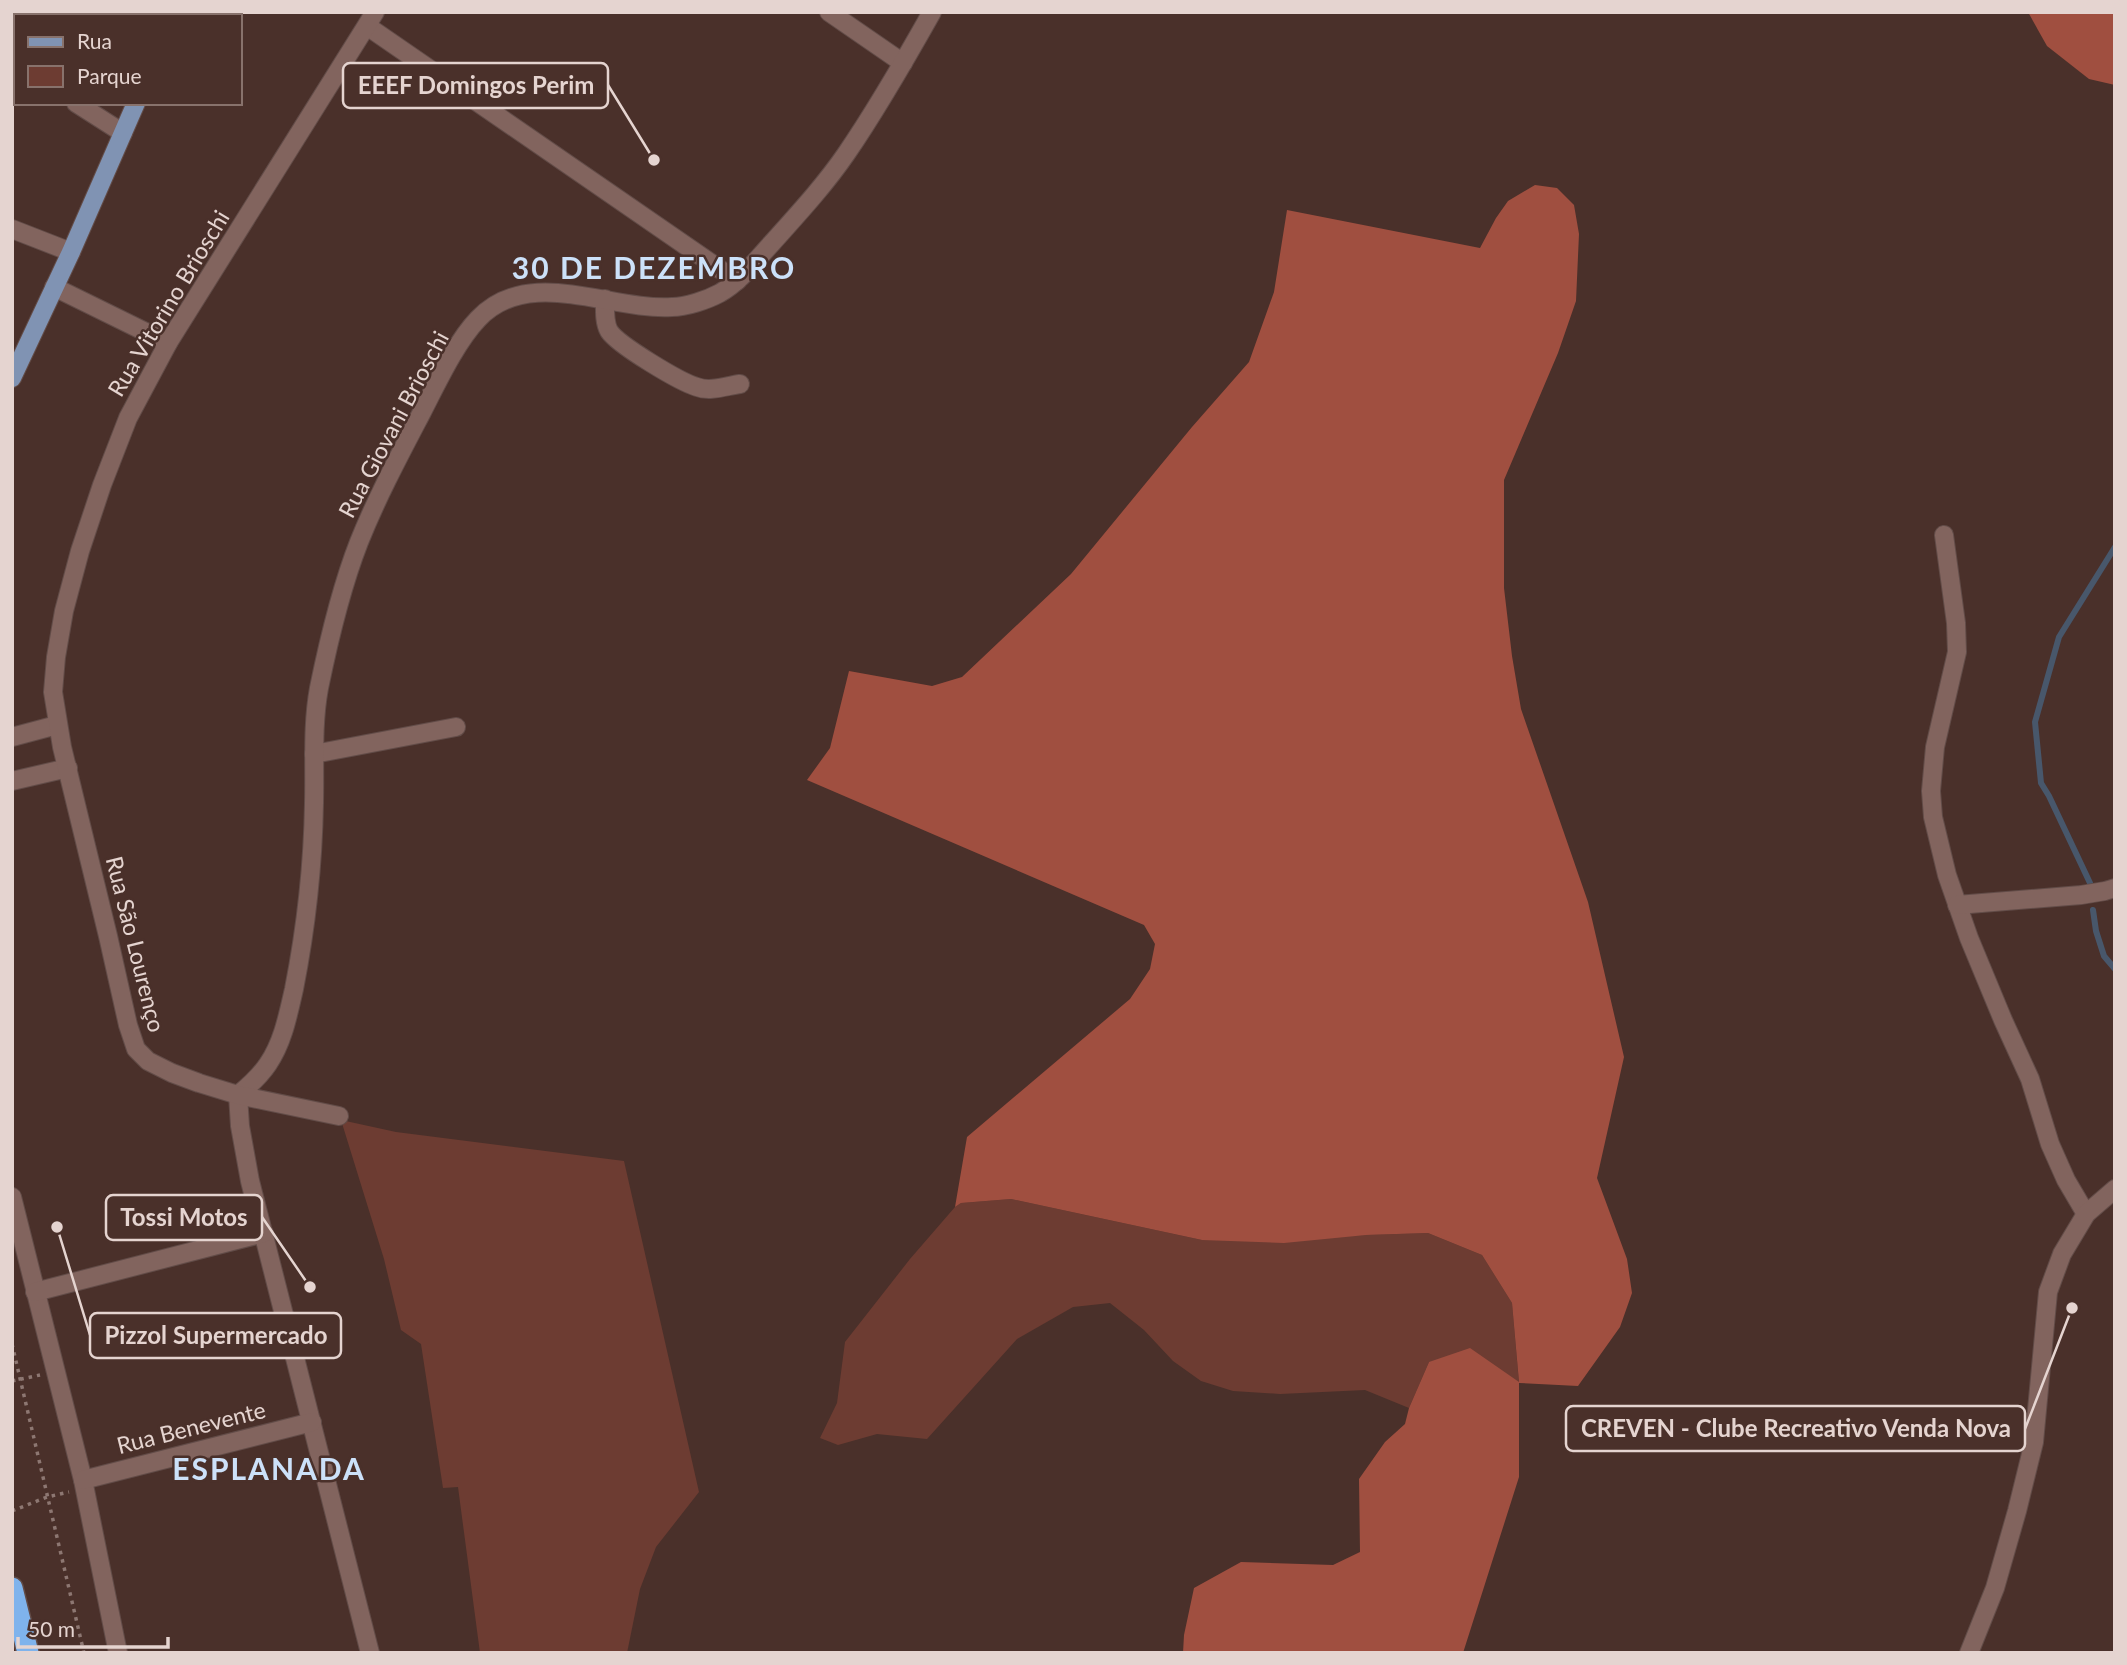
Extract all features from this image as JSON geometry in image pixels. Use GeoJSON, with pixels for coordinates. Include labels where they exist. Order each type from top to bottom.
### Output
{"type":"FeatureCollection","features":[{"type":"Feature","properties":{"kind":"highway"},"geometry":{"type":"LineString","coordinates":[[12,1588],[28,1653]]}},
{"type":"Feature","properties":{"kind":"main road"},"geometry":{"type":"LineString","coordinates":[[12,378],[135,105]]}},
{"type":"Feature","properties":{"kind":"street"},"geometry":{"type":"LineString","coordinates":[[829,12],[903,63]]}},
{"type":"Feature","properties":{"kind":"street","name":"Rua Giovani Brioschi"},"geometry":{"type":"LineString","coordinates":[[238,1095],[254,1082],[278,1047],[288,1018],[298,969],[309,887],[314,814],[314,723],[334,623],[353,560],[371,514],[453,355],[478,319],[498,303],[514,295],[569,294],[651,307],[676,307],[719,293],[737,281],[844,157],[932,12]]}},
{"type":"Feature","properties":{"kind":"street"},"geometry":{"type":"LineString","coordinates":[[371,19],[737,281]]}},
{"type":"Feature","properties":{"kind":"street","name":"Rua Vitorino Brioschi"},"geometry":{"type":"LineString","coordinates":[[68,768],[57,725],[53,692],[56,657],[64,611],[80,551],[128,418],[168,343],[371,19]]}},
{"type":"Feature","properties":{"kind":"street"},"geometry":{"type":"LineString","coordinates":[[79,105],[123,133]]}},
{"type":"Feature","properties":{"kind":"street"},"geometry":{"type":"LineString","coordinates":[[12,229],[71,252]]}},
{"type":"Feature","properties":{"kind":"street"},"geometry":{"type":"LineString","coordinates":[[54,287],[168,343]]}},
{"type":"Feature","properties":{"kind":"street"},"geometry":{"type":"LineString","coordinates":[[605,299],[609,331],[657,366],[698,388],[713,389],[740,384]]}},
{"type":"Feature","properties":{"kind":"street"},"geometry":{"type":"LineString","coordinates":[[1944,535],[1956,623],[1957,652],[1935,747],[1931,791],[1933,817],[1957,905],[2030,1079],[2050,1144],[2066,1180],[2086,1214]]}},
{"type":"Feature","properties":{"kind":"street"},"geometry":{"type":"LineString","coordinates":[[12,737],[57,725]]}},
{"type":"Feature","properties":{"kind":"street"},"geometry":{"type":"LineString","coordinates":[[314,754],[456,727]]}},
{"type":"Feature","properties":{"kind":"street"},"geometry":{"type":"LineString","coordinates":[[12,781],[68,768]]}},
{"type":"Feature","properties":{"kind":"street","name":"Rua São Lourenço"},"geometry":{"type":"LineString","coordinates":[[68,768],[128,1025],[136,1049],[148,1061],[172,1073],[238,1095],[339,1116]]}},
{"type":"Feature","properties":{"kind":"street"},"geometry":{"type":"LineString","coordinates":[[1957,905],[2081,895],[2115,888]]}},
{"type":"Feature","properties":{"kind":"street"},"geometry":{"type":"LineString","coordinates":[[238,1095],[243,1147],[370,1653]]}},
{"type":"Feature","properties":{"kind":"street"},"geometry":{"type":"LineString","coordinates":[[1969,1653],[1995,1588],[2034,1442],[2048,1292],[2062,1254],[2086,1214],[2115,1189]]}},
{"type":"Feature","properties":{"kind":"street"},"geometry":{"type":"LineString","coordinates":[[12,1197],[83,1484],[118,1653]]}},
{"type":"Feature","properties":{"kind":"street"},"geometry":{"type":"LineString","coordinates":[[35,1292],[264,1233]]}},
{"type":"Feature","properties":{"kind":"street","name":"Rua Benevente"},"geometry":{"type":"LineString","coordinates":[[83,1484],[312,1422]]}},
{"type":"Feature","properties":{"kind":"path"},"geometry":{"type":"LineString","coordinates":[[12,1344],[84,1653]]}},
{"type":"Feature","properties":{"kind":"path"},"geometry":{"type":"LineString","coordinates":[[12,1381],[55,1372]]}},
{"type":"Feature","properties":{"kind":"path"},"geometry":{"type":"LineString","coordinates":[[12,1511],[83,1484]]}},
{"type":"Feature","properties":{"kind":"green space"},"geometry":{"type":"Polygon","coordinates":[[[341,1120],[396,1132],[624,1161],[699,1492],[656,1547],[640,1589],[627,1653],[480,1653],[458,1487],[443,1488],[421,1344],[401,1330],[384,1259],[341,1120]]]}},
{"type":"Feature","properties":{"kind":"green space"},"geometry":{"type":"Polygon","coordinates":[[[1011,1199],[1202,1240],[1428,1233],[1482,1255],[1512,1303],[1519,1383],[1429,1362],[1409,1408],[1365,1390],[1280,1394],[1233,1391],[1201,1381],[1173,1361],[1144,1330],[1110,1303],[1073,1307],[1017,1339],[927,1439],[877,1434],[838,1445],[820,1438],[837,1403],[845,1342],[910,1259],[961,1203],[1011,1199]]]}},
{"type":"Feature","properties":{"kind":"shaded area"},"geometry":{"type":"Polygon","coordinates":[[[2028,12],[2115,12],[2115,85],[2089,79],[2047,46],[2028,12]]]}},
{"type":"Feature","properties":{"kind":"shaded area"},"geometry":{"type":"Polygon","coordinates":[[[1535,185],[1557,188],[1574,205],[1579,234],[1576,301],[1558,353],[1504,480],[1504,588],[1521,709],[1588,902],[1624,1057],[1597,1178],[1627,1259],[1632,1293],[1620,1327],[1578,1386],[1519,1383],[1519,1477],[1463,1653],[1183,1653],[1194,1588],[1241,1562],[1333,1565],[1360,1552],[1359,1479],[1385,1442],[1405,1424],[1429,1362],[1470,1348],[1519,1382],[1512,1303],[1482,1255],[1428,1233],[1366,1235],[1284,1243],[1202,1240],[1011,1199],[961,1203],[955,1207],[967,1137],[1130,999],[1150,969],[1155,944],[1144,925],[807,780],[830,748],[849,671],[932,686],[962,677],[1071,574],[1249,362],[1274,292],[1287,210],[1480,248],[1508,201],[1535,185]]]}},
{"type":"Feature","properties":{"kind":"waterway"},"geometry":{"type":"LineString","coordinates":[[2090,883],[2041,783],[2035,722],[2059,637],[2115,547]]}},
{"type":"Feature","properties":{"kind":"waterway"},"geometry":{"type":"LineString","coordinates":[[2093,910],[2104,956],[2115,969]]}},
{"type":"Feature","properties":{"kind":"place","name":"EEEF Domingos Perim"},"geometry":{"type":"Point","coordinates":[654,160]}},
{"type":"Feature","properties":{"kind":"place","name":"Pizzol Supermercado"},"geometry":{"type":"Point","coordinates":[57,1227]}},
{"type":"Feature","properties":{"kind":"place","name":"Tossi Motos"},"geometry":{"type":"Point","coordinates":[310,1287]}},
{"type":"Feature","properties":{"kind":"place","name":"CREVEN - Clube Recreativo Venda Nova"},"geometry":{"type":"Point","coordinates":[2072,1308]}},
{"type":"Feature","properties":{"kind":"district","name":"30 DE DEZEMBRO"},"geometry":{"type":"Point","coordinates":[654,267]}},
{"type":"Feature","properties":{"kind":"district","name":"ESPLANADA"},"geometry":{"type":"Point","coordinates":[269,1468]}}]}
